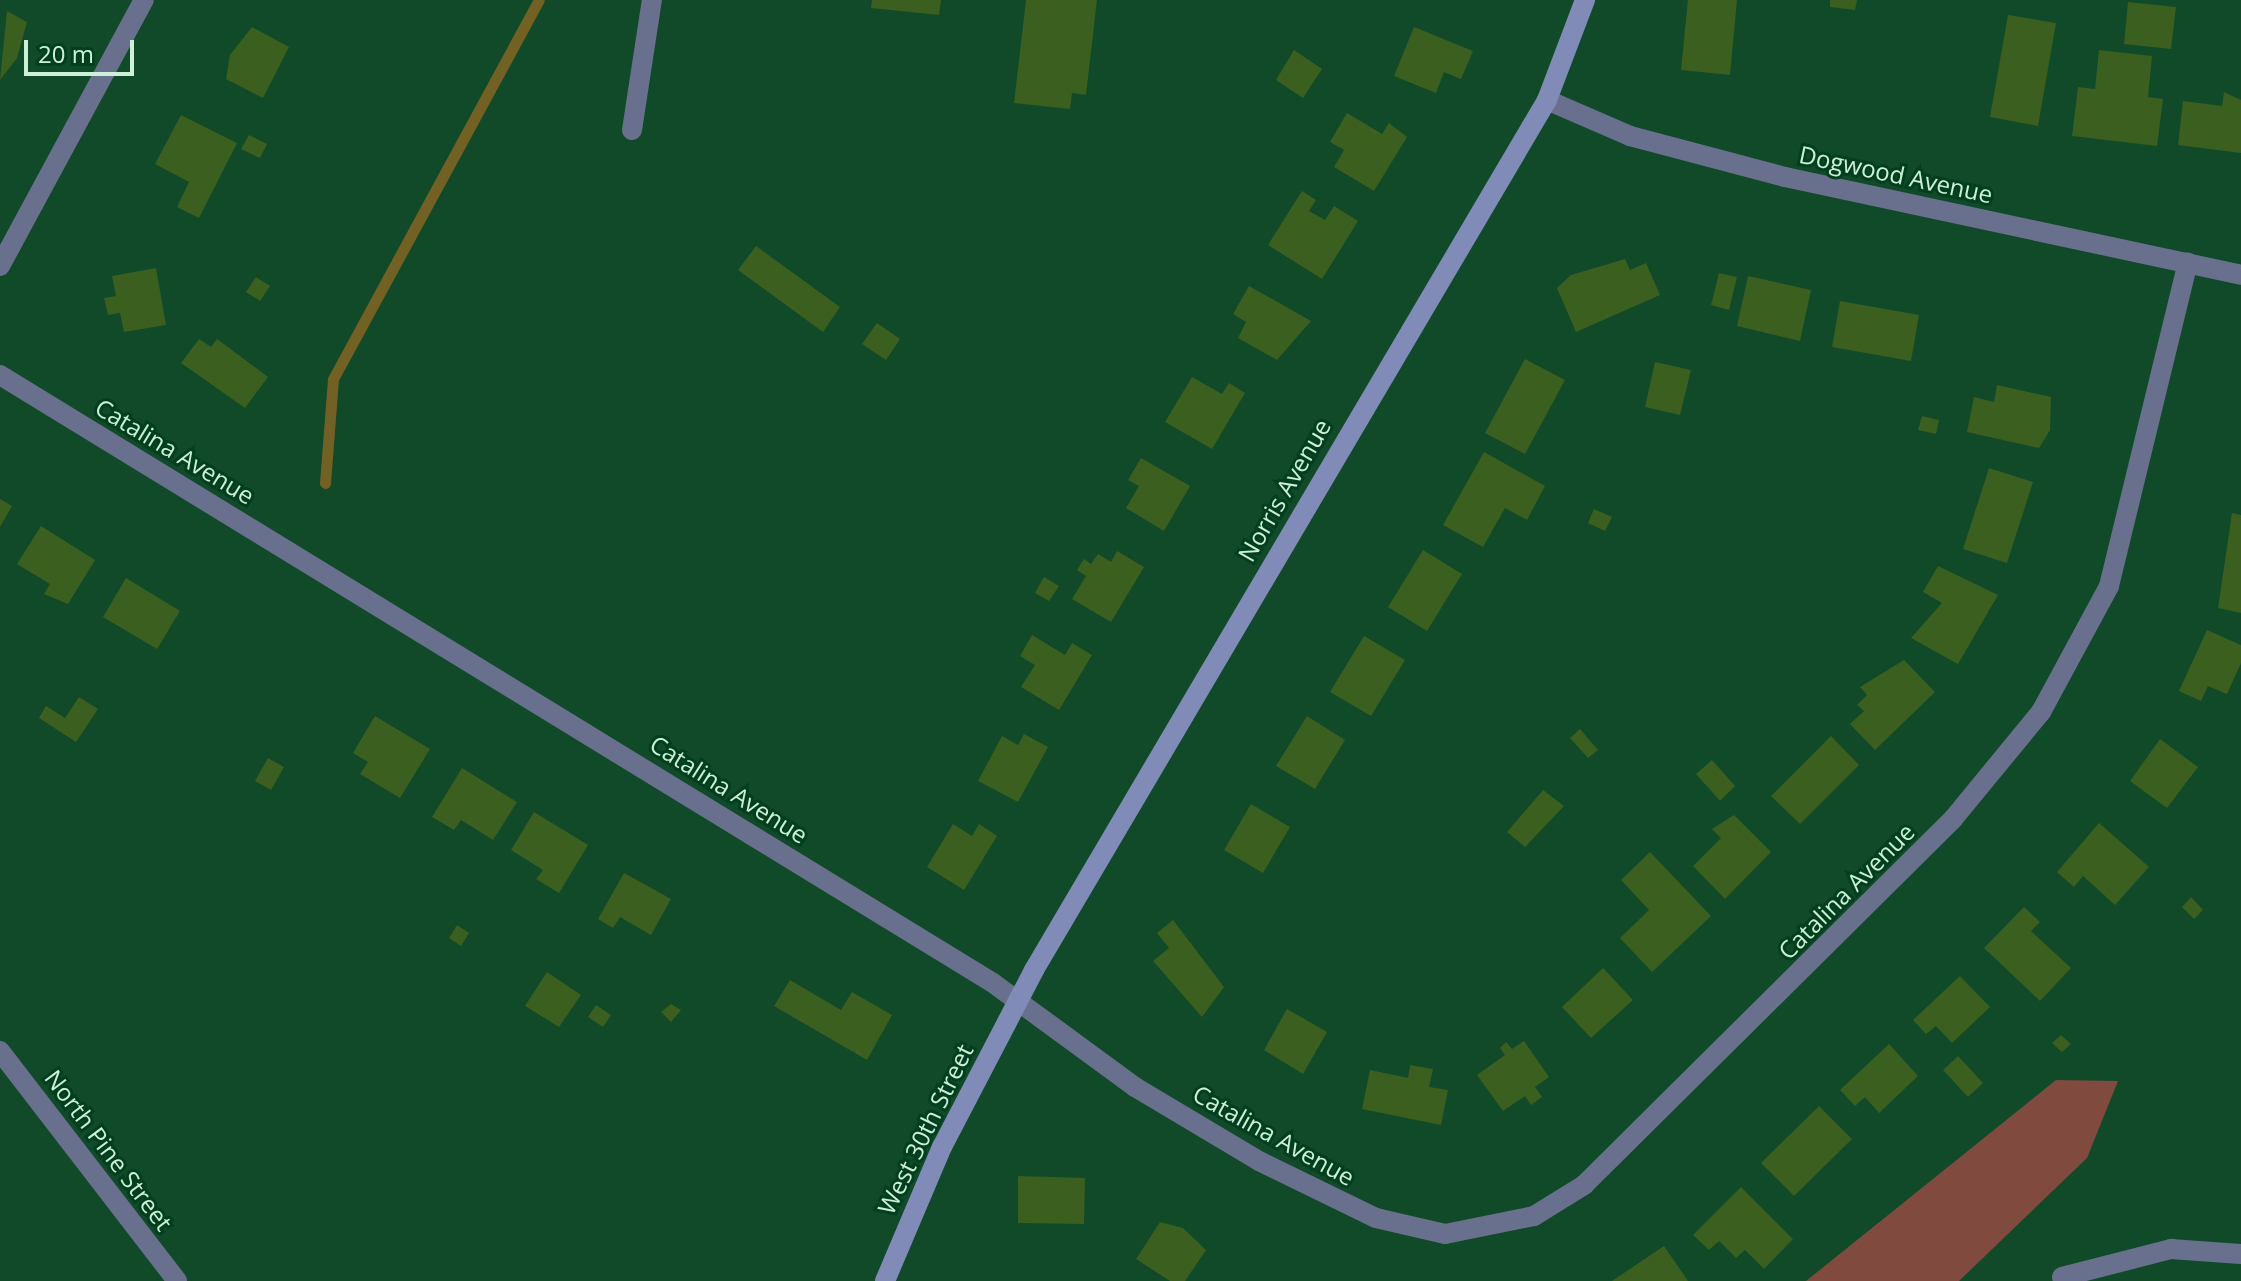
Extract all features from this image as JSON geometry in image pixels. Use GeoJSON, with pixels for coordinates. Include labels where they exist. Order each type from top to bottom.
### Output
{"type":"FeatureCollection","features":[{"type":"Feature","properties":{"kind":"street"},"geometry":{"type":"LineString","coordinates":[[0,266],[144,0]]}},
{"type":"Feature","properties":{"kind":"street"},"geometry":{"type":"LineString","coordinates":[[632,130],[652,0]]}},
{"type":"Feature","properties":{"kind":"street","name":"Norris Avenue"},"geometry":{"type":"LineString","coordinates":[[1019,1004],[1547,100],[1585,0]]}},
{"type":"Feature","properties":{"kind":"street","name":"Dogwood Avenue"},"geometry":{"type":"LineString","coordinates":[[1547,100],[1630,136],[1759,171],[2241,275]]}},
{"type":"Feature","properties":{"kind":"street","name":"Catalina Avenue"},"geometry":{"type":"LineString","coordinates":[[0,375],[1019,1004],[1135,1087],[1259,1161],[1376,1218],[1445,1234],[1508,1223],[1557,1204],[1865,911],[1983,788],[2041,712],[2109,586],[2188,263]]}},
{"type":"Feature","properties":{"kind":"street","name":"West 30th Street"},"geometry":{"type":"LineString","coordinates":[[885,1281],[942,1147],[1019,1004]]}},
{"type":"Feature","properties":{"kind":"street","name":"North Pine Street"},"geometry":{"type":"LineString","coordinates":[[0,1051],[177,1281]]}},
{"type":"Feature","properties":{"kind":"street"},"geometry":{"type":"LineString","coordinates":[[2062,1277],[2171,1249],[2241,1254]]}},
{"type":"Feature","properties":{"kind":"shaded area"},"geometry":{"type":"Polygon","coordinates":[[[2056,1080],[2118,1081],[2087,1158],[1959,1281],[1806,1281],[2056,1080]]]}},
{"type":"Feature","properties":{"kind":"building"},"geometry":{"type":"Polygon","coordinates":[[[872,0],[941,0],[939,15],[871,8],[872,0]]]}},
{"type":"Feature","properties":{"kind":"building"},"geometry":{"type":"Polygon","coordinates":[[[1026,0],[1097,0],[1086,95],[1072,93],[1070,109],[1014,103],[1026,0]]]}},
{"type":"Feature","properties":{"kind":"building"},"geometry":{"type":"Polygon","coordinates":[[[1688,0],[1737,0],[1730,75],[1681,70],[1688,0]]]}},
{"type":"Feature","properties":{"kind":"building"},"geometry":{"type":"Polygon","coordinates":[[[1830,0],[1857,0],[1855,10],[1830,7],[1830,0]]]}},
{"type":"Feature","properties":{"kind":"building"},"geometry":{"type":"Polygon","coordinates":[[[2128,2],[2176,7],[2171,49],[2124,44],[2128,2]]]}},
{"type":"Feature","properties":{"kind":"building"},"geometry":{"type":"Polygon","coordinates":[[[7,11],[27,22],[17,58],[0,80],[7,11]]]}},
{"type":"Feature","properties":{"kind":"building"},"geometry":{"type":"Polygon","coordinates":[[[2008,15],[2056,23],[2038,126],[1990,117],[2008,15]]]}},
{"type":"Feature","properties":{"kind":"building"},"geometry":{"type":"Polygon","coordinates":[[[252,27],[289,47],[263,98],[226,79],[230,55],[252,27]]]}},
{"type":"Feature","properties":{"kind":"building"},"geometry":{"type":"Polygon","coordinates":[[[1414,27],[1473,51],[1461,79],[1444,72],[1436,93],[1394,76],[1414,27]]]}},
{"type":"Feature","properties":{"kind":"building"},"geometry":{"type":"Polygon","coordinates":[[[1294,50],[1322,69],[1303,98],[1276,80],[1294,50]]]}},
{"type":"Feature","properties":{"kind":"building"},"geometry":{"type":"Polygon","coordinates":[[[2099,50],[2152,56],[2148,97],[2163,99],[2157,146],[2072,136],[2078,87],[2095,89],[2099,50]]]}},
{"type":"Feature","properties":{"kind":"building"},"geometry":{"type":"Polygon","coordinates":[[[2224,92],[2241,100],[2241,153],[2178,145],[2183,101],[2222,106],[2224,92]]]}},
{"type":"Feature","properties":{"kind":"building"},"geometry":{"type":"Polygon","coordinates":[[[1347,113],[1382,134],[1389,123],[1407,137],[1374,191],[1334,167],[1344,150],[1330,142],[1347,113]]]}},
{"type":"Feature","properties":{"kind":"building"},"geometry":{"type":"Polygon","coordinates":[[[181,115],[237,143],[199,218],[177,207],[189,182],[155,164],[181,115]]]}},
{"type":"Feature","properties":{"kind":"building"},"geometry":{"type":"Polygon","coordinates":[[[249,135],[267,144],[260,158],[241,149],[249,135]]]}},
{"type":"Feature","properties":{"kind":"building"},"geometry":{"type":"Polygon","coordinates":[[[1302,191],[1316,200],[1309,211],[1325,220],[1334,206],[1358,221],[1322,279],[1268,245],[1302,191]]]}},
{"type":"Feature","properties":{"kind":"building"},"geometry":{"type":"Polygon","coordinates":[[[756,246],[840,307],[823,332],[738,270],[756,246]]]}},
{"type":"Feature","properties":{"kind":"building"},"geometry":{"type":"Polygon","coordinates":[[[1625,259],[1630,270],[1646,263],[1660,295],[1576,332],[1557,288],[1571,275],[1625,259]]]}},
{"type":"Feature","properties":{"kind":"building"},"geometry":{"type":"Polygon","coordinates":[[[156,268],[166,325],[124,332],[120,313],[108,315],[104,298],[116,296],[112,276],[156,268]]]}},
{"type":"Feature","properties":{"kind":"building"},"geometry":{"type":"Polygon","coordinates":[[[1719,273],[1737,277],[1729,310],[1711,305],[1719,273]]]}},
{"type":"Feature","properties":{"kind":"building"},"geometry":{"type":"Polygon","coordinates":[[[1748,276],[1811,290],[1800,341],[1737,326],[1748,276]]]}},
{"type":"Feature","properties":{"kind":"building"},"geometry":{"type":"Polygon","coordinates":[[[256,277],[270,286],[260,301],[246,292],[256,277]]]}},
{"type":"Feature","properties":{"kind":"building"},"geometry":{"type":"Polygon","coordinates":[[[1249,286],[1311,321],[1277,360],[1238,338],[1246,322],[1233,314],[1249,286]]]}},
{"type":"Feature","properties":{"kind":"building"},"geometry":{"type":"Polygon","coordinates":[[[1840,301],[1919,315],[1911,361],[1832,347],[1840,301]]]}},
{"type":"Feature","properties":{"kind":"building"},"geometry":{"type":"Polygon","coordinates":[[[877,323],[900,339],[886,360],[862,344],[877,323]]]}},
{"type":"Feature","properties":{"kind":"building"},"geometry":{"type":"Polygon","coordinates":[[[199,339],[211,347],[217,339],[268,377],[245,408],[181,363],[199,339]]]}},
{"type":"Feature","properties":{"kind":"building"},"geometry":{"type":"Polygon","coordinates":[[[1525,359],[1565,380],[1525,454],[1485,433],[1525,359]]]}},
{"type":"Feature","properties":{"kind":"building"},"geometry":{"type":"Polygon","coordinates":[[[1655,362],[1691,370],[1680,415],[1645,407],[1655,362]]]}},
{"type":"Feature","properties":{"kind":"building"},"geometry":{"type":"Polygon","coordinates":[[[1192,377],[1222,394],[1229,383],[1245,393],[1212,449],[1165,422],[1192,377]]]}},
{"type":"Feature","properties":{"kind":"building"},"geometry":{"type":"Polygon","coordinates":[[[1997,385],[2051,397],[2050,430],[2039,448],[1967,432],[1974,397],[1994,402],[1997,385]]]}},
{"type":"Feature","properties":{"kind":"building"},"geometry":{"type":"Polygon","coordinates":[[[1922,416],[1939,420],[1936,434],[1918,430],[1922,416]]]}},
{"type":"Feature","properties":{"kind":"building"},"geometry":{"type":"Polygon","coordinates":[[[1484,452],[1545,486],[1527,520],[1505,508],[1483,547],[1443,525],[1484,452]]]}},
{"type":"Feature","properties":{"kind":"building"},"geometry":{"type":"Polygon","coordinates":[[[1141,458],[1190,486],[1164,531],[1126,508],[1139,486],[1128,480],[1141,458]]]}},
{"type":"Feature","properties":{"kind":"building"},"geometry":{"type":"Polygon","coordinates":[[[1989,468],[2033,482],[2007,563],[1963,549],[1989,468]]]}},
{"type":"Feature","properties":{"kind":"building"},"geometry":{"type":"Polygon","coordinates":[[[0,499],[12,506],[0,527],[0,499]]]}},
{"type":"Feature","properties":{"kind":"building"},"geometry":{"type":"Polygon","coordinates":[[[1594,509],[1612,517],[1605,531],[1588,523],[1594,509]]]}},
{"type":"Feature","properties":{"kind":"building"},"geometry":{"type":"Polygon","coordinates":[[[2232,513],[2241,515],[2241,613],[2218,608],[2232,513]]]}},
{"type":"Feature","properties":{"kind":"building"},"geometry":{"type":"Polygon","coordinates":[[[41,526],[95,560],[68,604],[44,594],[50,584],[17,564],[41,526]]]}},
{"type":"Feature","properties":{"kind":"building"},"geometry":{"type":"Polygon","coordinates":[[[1423,550],[1462,574],[1427,631],[1388,607],[1423,550]]]}},
{"type":"Feature","properties":{"kind":"building"},"geometry":{"type":"Polygon","coordinates":[[[1117,551],[1144,567],[1111,622],[1072,599],[1086,576],[1077,570],[1084,559],[1091,564],[1098,554],[1111,562],[1117,551]]]}},
{"type":"Feature","properties":{"kind":"building"},"geometry":{"type":"Polygon","coordinates":[[[1938,566],[1998,595],[1958,664],[1911,638],[1942,603],[1923,592],[1938,566]]]}},
{"type":"Feature","properties":{"kind":"building"},"geometry":{"type":"Polygon","coordinates":[[[1044,577],[1059,586],[1049,601],[1035,593],[1044,577]]]}},
{"type":"Feature","properties":{"kind":"building"},"geometry":{"type":"Polygon","coordinates":[[[126,578],[180,611],[157,649],[103,617],[126,578]]]}},
{"type":"Feature","properties":{"kind":"building"},"geometry":{"type":"Polygon","coordinates":[[[2207,630],[2241,645],[2241,663],[2227,694],[2208,686],[2201,701],[2179,691],[2207,630]]]}},
{"type":"Feature","properties":{"kind":"building"},"geometry":{"type":"Polygon","coordinates":[[[1032,635],[1065,655],[1072,643],[1092,655],[1059,710],[1021,687],[1035,665],[1020,656],[1032,635]]]}},
{"type":"Feature","properties":{"kind":"building"},"geometry":{"type":"Polygon","coordinates":[[[1364,636],[1405,660],[1371,716],[1330,692],[1364,636]]]}},
{"type":"Feature","properties":{"kind":"building"},"geometry":{"type":"Polygon","coordinates":[[[1904,660],[1935,692],[1875,750],[1850,724],[1864,711],[1857,705],[1867,695],[1860,687],[1904,660]]]}},
{"type":"Feature","properties":{"kind":"building"},"geometry":{"type":"Polygon","coordinates":[[[79,697],[98,709],[76,742],[39,718],[46,706],[65,718],[79,697]]]}},
{"type":"Feature","properties":{"kind":"building"},"geometry":{"type":"Polygon","coordinates":[[[375,716],[430,749],[400,798],[360,774],[368,762],[353,753],[375,716]]]}},
{"type":"Feature","properties":{"kind":"building"},"geometry":{"type":"Polygon","coordinates":[[[1307,716],[1345,740],[1315,789],[1276,766],[1307,716]]]}},
{"type":"Feature","properties":{"kind":"building"},"geometry":{"type":"Polygon","coordinates":[[[1580,729],[1598,750],[1588,758],[1570,738],[1580,729]]]}},
{"type":"Feature","properties":{"kind":"building"},"geometry":{"type":"Polygon","coordinates":[[[1024,734],[1048,747],[1018,802],[978,781],[1002,736],[1018,745],[1024,734]]]}},
{"type":"Feature","properties":{"kind":"building"},"geometry":{"type":"Polygon","coordinates":[[[1831,736],[1859,765],[1800,824],[1771,796],[1831,736]]]}},
{"type":"Feature","properties":{"kind":"building"},"geometry":{"type":"Polygon","coordinates":[[[2160,739],[2198,767],[2167,808],[2130,781],[2160,739]]]}},
{"type":"Feature","properties":{"kind":"building"},"geometry":{"type":"Polygon","coordinates":[[[268,758],[284,767],[271,790],[255,781],[268,758]]]}},
{"type":"Feature","properties":{"kind":"building"},"geometry":{"type":"Polygon","coordinates":[[[1712,760],[1735,786],[1720,801],[1696,774],[1712,760]]]}},
{"type":"Feature","properties":{"kind":"building"},"geometry":{"type":"Polygon","coordinates":[[[462,768],[517,802],[493,840],[461,820],[454,830],[432,817],[462,768]]]}},
{"type":"Feature","properties":{"kind":"building"},"geometry":{"type":"Polygon","coordinates":[[[1543,790],[1564,806],[1525,847],[1507,832],[1543,790]]]}},
{"type":"Feature","properties":{"kind":"building"},"geometry":{"type":"Polygon","coordinates":[[[1251,804],[1290,827],[1263,873],[1224,850],[1251,804]]]}},
{"type":"Feature","properties":{"kind":"building"},"geometry":{"type":"Polygon","coordinates":[[[534,812],[588,845],[559,893],[536,879],[543,870],[511,850],[534,812]]]}},
{"type":"Feature","properties":{"kind":"building"},"geometry":{"type":"Polygon","coordinates":[[[1734,815],[1771,852],[1725,899],[1693,866],[1721,838],[1712,829],[1734,815]]]}},
{"type":"Feature","properties":{"kind":"building"},"geometry":{"type":"Polygon","coordinates":[[[2099,823],[2149,867],[2115,905],[2083,876],[2074,887],[2057,872],[2099,823]]]}},
{"type":"Feature","properties":{"kind":"building"},"geometry":{"type":"Polygon","coordinates":[[[953,824],[972,836],[979,824],[997,836],[964,890],[927,867],[953,824]]]}},
{"type":"Feature","properties":{"kind":"building"},"geometry":{"type":"Polygon","coordinates":[[[1650,852],[1711,916],[1652,972],[1620,938],[1649,910],[1621,880],[1650,852]]]}},
{"type":"Feature","properties":{"kind":"building"},"geometry":{"type":"Polygon","coordinates":[[[624,873],[671,899],[651,935],[620,917],[613,928],[598,919],[624,873]]]}},
{"type":"Feature","properties":{"kind":"building"},"geometry":{"type":"Polygon","coordinates":[[[2191,897],[2203,910],[2194,919],[2182,907],[2191,897]]]}},
{"type":"Feature","properties":{"kind":"building"},"geometry":{"type":"Polygon","coordinates":[[[2024,907],[2040,922],[2031,931],[2071,968],[2040,1001],[1984,948],[2024,907]]]}},
{"type":"Feature","properties":{"kind":"building"},"geometry":{"type":"Polygon","coordinates":[[[1173,920],[1224,987],[1202,1017],[1153,961],[1169,948],[1157,933],[1173,920]]]}},
{"type":"Feature","properties":{"kind":"building"},"geometry":{"type":"Polygon","coordinates":[[[457,925],[469,933],[461,946],[449,938],[457,925]]]}},
{"type":"Feature","properties":{"kind":"building"},"geometry":{"type":"Polygon","coordinates":[[[1603,968],[1633,1000],[1591,1038],[1562,1007],[1603,968]]]}},
{"type":"Feature","properties":{"kind":"building"},"geometry":{"type":"Polygon","coordinates":[[[547,972],[581,995],[559,1027],[525,1006],[547,972]]]}},
{"type":"Feature","properties":{"kind":"building"},"geometry":{"type":"Polygon","coordinates":[[[1960,976],[1990,1007],[1952,1043],[1936,1026],[1926,1034],[1913,1020],[1960,976]]]}},
{"type":"Feature","properties":{"kind":"building"},"geometry":{"type":"Polygon","coordinates":[[[790,980],[841,1010],[852,992],[892,1015],[867,1060],[774,1006],[790,980]]]}},
{"type":"Feature","properties":{"kind":"building"},"geometry":{"type":"Polygon","coordinates":[[[671,1004],[681,1010],[671,1022],[661,1012],[671,1004]]]}},
{"type":"Feature","properties":{"kind":"building"},"geometry":{"type":"Polygon","coordinates":[[[596,1005],[611,1015],[603,1027],[588,1017],[596,1005]]]}},
{"type":"Feature","properties":{"kind":"building"},"geometry":{"type":"Polygon","coordinates":[[[1287,1009],[1327,1032],[1303,1074],[1264,1050],[1287,1009]]]}},
{"type":"Feature","properties":{"kind":"building"},"geometry":{"type":"Polygon","coordinates":[[[2061,1035],[2071,1044],[2062,1052],[2052,1043],[2061,1035]]]}},
{"type":"Feature","properties":{"kind":"building"},"geometry":{"type":"Polygon","coordinates":[[[1524,1041],[1549,1077],[1535,1087],[1542,1097],[1531,1105],[1525,1096],[1503,1111],[1477,1075],[1505,1055],[1500,1048],[1506,1042],[1512,1049],[1524,1041]]]}},
{"type":"Feature","properties":{"kind":"building"},"geometry":{"type":"Polygon","coordinates":[[[1889,1044],[1918,1076],[1879,1113],[1865,1097],[1855,1106],[1840,1090],[1889,1044]]]}},
{"type":"Feature","properties":{"kind":"building"},"geometry":{"type":"Polygon","coordinates":[[[1958,1056],[1983,1083],[1968,1097],[1943,1070],[1958,1056]]]}},
{"type":"Feature","properties":{"kind":"building"},"geometry":{"type":"Polygon","coordinates":[[[1410,1065],[1433,1069],[1429,1087],[1448,1090],[1441,1125],[1362,1109],[1370,1070],[1408,1078],[1410,1065]]]}},
{"type":"Feature","properties":{"kind":"building"},"geometry":{"type":"Polygon","coordinates":[[[1819,1106],[1852,1139],[1794,1196],[1761,1163],[1819,1106]]]}},
{"type":"Feature","properties":{"kind":"building"},"geometry":{"type":"Polygon","coordinates":[[[1018,1176],[1085,1178],[1084,1224],[1018,1223],[1018,1176]]]}},
{"type":"Feature","properties":{"kind":"building"},"geometry":{"type":"Polygon","coordinates":[[[1741,1187],[1793,1239],[1764,1269],[1745,1250],[1736,1258],[1719,1241],[1709,1250],[1693,1235],[1741,1187]]]}},
{"type":"Feature","properties":{"kind":"building"},"geometry":{"type":"Polygon","coordinates":[[[1160,1222],[1183,1228],[1206,1250],[1185,1281],[1170,1281],[1136,1259],[1160,1222]]]}},
{"type":"Feature","properties":{"kind":"building"},"geometry":{"type":"Polygon","coordinates":[[[1664,1246],[1688,1281],[1612,1281],[1664,1246]]]}},
{"type":"Feature","properties":{"kind":"waterway"},"geometry":{"type":"LineString","coordinates":[[325,483],[333,379],[539,0]]}}]}
